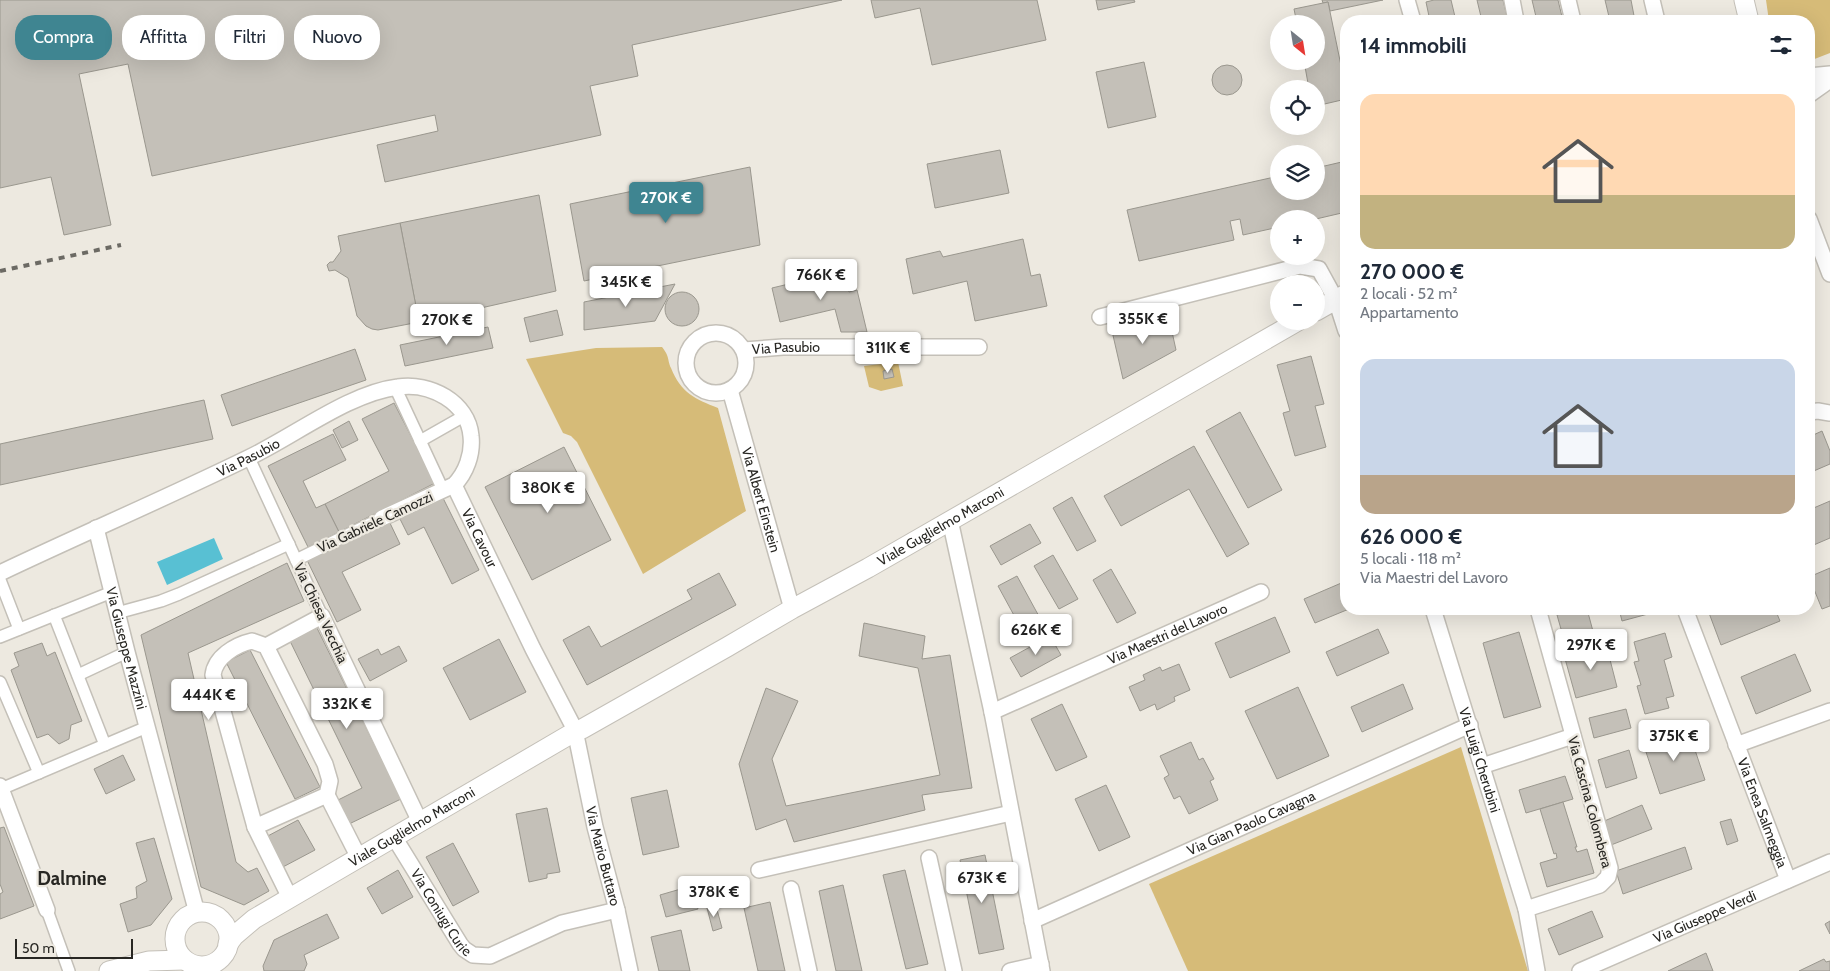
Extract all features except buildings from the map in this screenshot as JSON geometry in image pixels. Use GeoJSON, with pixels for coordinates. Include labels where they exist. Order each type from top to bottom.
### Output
{"type":"FeatureCollection","features":[{"type":"Feature","properties":{"kind":"street"},"geometry":{"type":"LineString","coordinates":[[1407,0],[1411,15]]}},
{"type":"Feature","properties":{"kind":"street"},"geometry":{"type":"LineString","coordinates":[[1512,0],[1515,15]]}},
{"type":"Feature","properties":{"kind":"street"},"geometry":{"type":"LineString","coordinates":[[1568,0],[1572,15]]}},
{"type":"Feature","properties":{"kind":"street"},"geometry":{"type":"LineString","coordinates":[[1652,0],[1656,15]]}},
{"type":"Feature","properties":{"kind":"street"},"geometry":{"type":"LineString","coordinates":[[1744,0],[1748,15]]}},
{"type":"Feature","properties":{"kind":"street"},"geometry":{"type":"LineString","coordinates":[[1815,75],[1830,74]]}},
{"type":"Feature","properties":{"kind":"street"},"geometry":{"type":"LineString","coordinates":[[1815,91],[1830,80]]}},
{"type":"Feature","properties":{"kind":"street"},"geometry":{"type":"LineString","coordinates":[[1815,235],[1830,274]]}},
{"type":"Feature","properties":{"kind":"street"},"geometry":{"type":"LineString","coordinates":[[1100,317],[1300,266],[1319,269],[1340,296]]}},
{"type":"Feature","properties":{"kind":"street"},"geometry":{"type":"LineString","coordinates":[[1325,306],[1340,298]]}},
{"type":"Feature","properties":{"kind":"street","name":"Viale Guglielmo Marconi"},"geometry":{"type":"LineString","coordinates":[[224,924],[241,923],[254,918],[290,898],[575,732],[727,647],[792,608],[868,568],[1282,330]]}},
{"type":"Feature","properties":{"kind":"street"},"geometry":{"type":"LineString","coordinates":[[710,333],[720,333],[730,336],[744,350],[747,368],[744,377],[738,385],[730,390],[721,394],[702,391],[689,377],[686,359],[694,342],[702,336],[710,333]]}},
{"type":"Feature","properties":{"kind":"street","name":"Via Pasubio"},"geometry":{"type":"LineString","coordinates":[[744,350],[783,347],[979,347]]}},
{"type":"Feature","properties":{"kind":"street"},"geometry":{"type":"LineString","coordinates":[[397,387],[420,387],[438,393],[454,403],[464,416],[470,428],[471,446],[464,471],[448,487],[420,441],[397,387]]}},
{"type":"Feature","properties":{"kind":"street","name":"Via Pasubio"},"geometry":{"type":"LineString","coordinates":[[0,573],[250,458],[370,394],[397,387]]}},
{"type":"Feature","properties":{"kind":"street","name":"Via Albert Einstein"},"geometry":{"type":"LineString","coordinates":[[730,390],[792,608]]}},
{"type":"Feature","properties":{"kind":"street"},"geometry":{"type":"LineString","coordinates":[[1815,411],[1830,413]]}},
{"type":"Feature","properties":{"kind":"street"},"geometry":{"type":"LineString","coordinates":[[420,441],[464,416]]}},
{"type":"Feature","properties":{"kind":"street","name":"Via Chiesa Vecchia"},"geometry":{"type":"LineString","coordinates":[[250,458],[322,616],[420,822]]}},
{"type":"Feature","properties":{"kind":"street","name":"Via Gabriele Camozzi"},"geometry":{"type":"LineString","coordinates":[[296,560],[448,487]]}},
{"type":"Feature","properties":{"kind":"street","name":"Via Cavour"},"geometry":{"type":"LineString","coordinates":[[448,487],[575,732]]}},
{"type":"Feature","properties":{"kind":"street"},"geometry":{"type":"LineString","coordinates":[[950,520],[992,712],[1041,968],[1010,971]]}},
{"type":"Feature","properties":{"kind":"street","name":"Via Giuseppe Mazzini"},"geometry":{"type":"LineString","coordinates":[[96,528],[127,652],[198,913]]}},
{"type":"Feature","properties":{"kind":"street"},"geometry":{"type":"LineString","coordinates":[[117,613],[179,594],[289,544]]}},
{"type":"Feature","properties":{"kind":"street"},"geometry":{"type":"LineString","coordinates":[[0,580],[19,629]]}},
{"type":"Feature","properties":{"kind":"street"},"geometry":{"type":"LineString","coordinates":[[0,637],[112,592]]}},
{"type":"Feature","properties":{"kind":"street","name":"Via Maestri del Lavoro"},"geometry":{"type":"LineString","coordinates":[[992,712],[1261,592]]}},
{"type":"Feature","properties":{"kind":"street"},"geometry":{"type":"LineString","coordinates":[[54,615],[105,745]]}},
{"type":"Feature","properties":{"kind":"street","name":"Via Luigi Cherubini"},"geometry":{"type":"LineString","coordinates":[[1435,615],[1526,909]]}},
{"type":"Feature","properties":{"kind":"street","name":"Via Cascina Colombera"},"geometry":{"type":"LineString","coordinates":[[1526,909],[1600,885],[1605,882],[1610,873],[1610,864],[1540,615]]}},
{"type":"Feature","properties":{"kind":"street","name":"Via Enea Salmeggia"},"geometry":{"type":"LineString","coordinates":[[1687,615],[1788,880]]}},
{"type":"Feature","properties":{"kind":"street"},"geometry":{"type":"LineString","coordinates":[[266,646],[322,616]]}},
{"type":"Feature","properties":{"kind":"street"},"geometry":{"type":"LineString","coordinates":[[290,898],[255,827],[213,675],[214,668],[219,659],[244,644],[252,641],[266,646],[326,764],[330,782],[327,795],[358,858]]}},
{"type":"Feature","properties":{"kind":"street"},"geometry":{"type":"LineString","coordinates":[[78,675],[127,652]]}},
{"type":"Feature","properties":{"kind":"street"},"geometry":{"type":"LineString","coordinates":[[0,682],[3,695],[39,773]]}},
{"type":"Feature","properties":{"kind":"street","name":"Via Enea Salmeggia"},"geometry":{"type":"LineString","coordinates":[[1736,745],[1830,711]]}},
{"type":"Feature","properties":{"kind":"street","name":"Via Gian Paolo Cavagna"},"geometry":{"type":"LineString","coordinates":[[1032,921],[1470,725]]}},
{"type":"Feature","properties":{"kind":"street"},"geometry":{"type":"LineString","coordinates":[[69,971],[1,787],[147,727]]}},
{"type":"Feature","properties":{"kind":"street","name":"Via Mario Buttaro"},"geometry":{"type":"LineString","coordinates":[[575,732],[595,827],[618,910],[630,971]]}},
{"type":"Feature","properties":{"kind":"street"},"geometry":{"type":"LineString","coordinates":[[1482,766],[1573,736]]}},
{"type":"Feature","properties":{"kind":"street"},"geometry":{"type":"LineString","coordinates":[[255,827],[327,795]]}},
{"type":"Feature","properties":{"kind":"street"},"geometry":{"type":"LineString","coordinates":[[759,870],[1011,813]]}},
{"type":"Feature","properties":{"kind":"street","name":"Via Coniugi Curie"},"geometry":{"type":"LineString","coordinates":[[394,838],[464,950],[473,955],[490,956],[562,923],[618,910]]}},
{"type":"Feature","properties":{"kind":"street"},"geometry":{"type":"LineString","coordinates":[[929,858],[954,971]]}},
{"type":"Feature","properties":{"kind":"street","name":"Via Giuseppe Verdi"},"geometry":{"type":"LineString","coordinates":[[1580,971],[1830,862]]}},
{"type":"Feature","properties":{"kind":"street"},"geometry":{"type":"LineString","coordinates":[[791,889],[809,971]]}},
{"type":"Feature","properties":{"kind":"street"},"geometry":{"type":"LineString","coordinates":[[1526,909],[1537,971]]}},
{"type":"Feature","properties":{"kind":"street"},"geometry":{"type":"LineString","coordinates":[[149,961],[194,965],[218,966],[228,944],[228,934],[224,924],[214,916],[198,913],[189,916],[177,928],[175,942],[177,949],[194,965]]}},
{"type":"Feature","properties":{"kind":"street","name":"Viale Guglielmo Marconi"},"geometry":{"type":"LineString","coordinates":[[228,944],[254,918]]}},
{"type":"Feature","properties":{"kind":"street"},"geometry":{"type":"LineString","coordinates":[[109,971],[149,961],[175,942]]}},
{"type":"Feature","properties":{"kind":"shaded area"},"geometry":{"type":"Polygon","coordinates":[[[1766,0],[1830,0],[1830,53],[1815,59],[1815,15],[1768,15],[1766,0]]]}},
{"type":"Feature","properties":{"kind":"shaded area"},"geometry":{"type":"Polygon","coordinates":[[[662,347],[679,384],[696,398],[718,408],[746,511],[643,574],[577,442],[571,436],[563,433],[526,359],[596,348],[662,347]]]}},
{"type":"Feature","properties":{"kind":"shaded area"},"geometry":{"type":"Polygon","coordinates":[[[898,362],[903,386],[881,391],[869,387],[864,366],[898,362]]]}},
{"type":"Feature","properties":{"kind":"shaded area"},"geometry":{"type":"Polygon","coordinates":[[[1461,747],[1528,971],[1188,971],[1149,884],[1461,747]]]}},
{"type":"Feature","properties":{"kind":"water"},"geometry":{"type":"Polygon","coordinates":[[[214,538],[223,559],[167,585],[157,562],[214,538]]]}},
{"type":"Feature","properties":{"kind":"railway"},"geometry":{"type":"LineString","coordinates":[[0,271],[121,245]]}},
{"type":"Feature","properties":{"kind":"district","name":"Dalmine"},"geometry":{"type":"Point","coordinates":[72,878]}}]}
